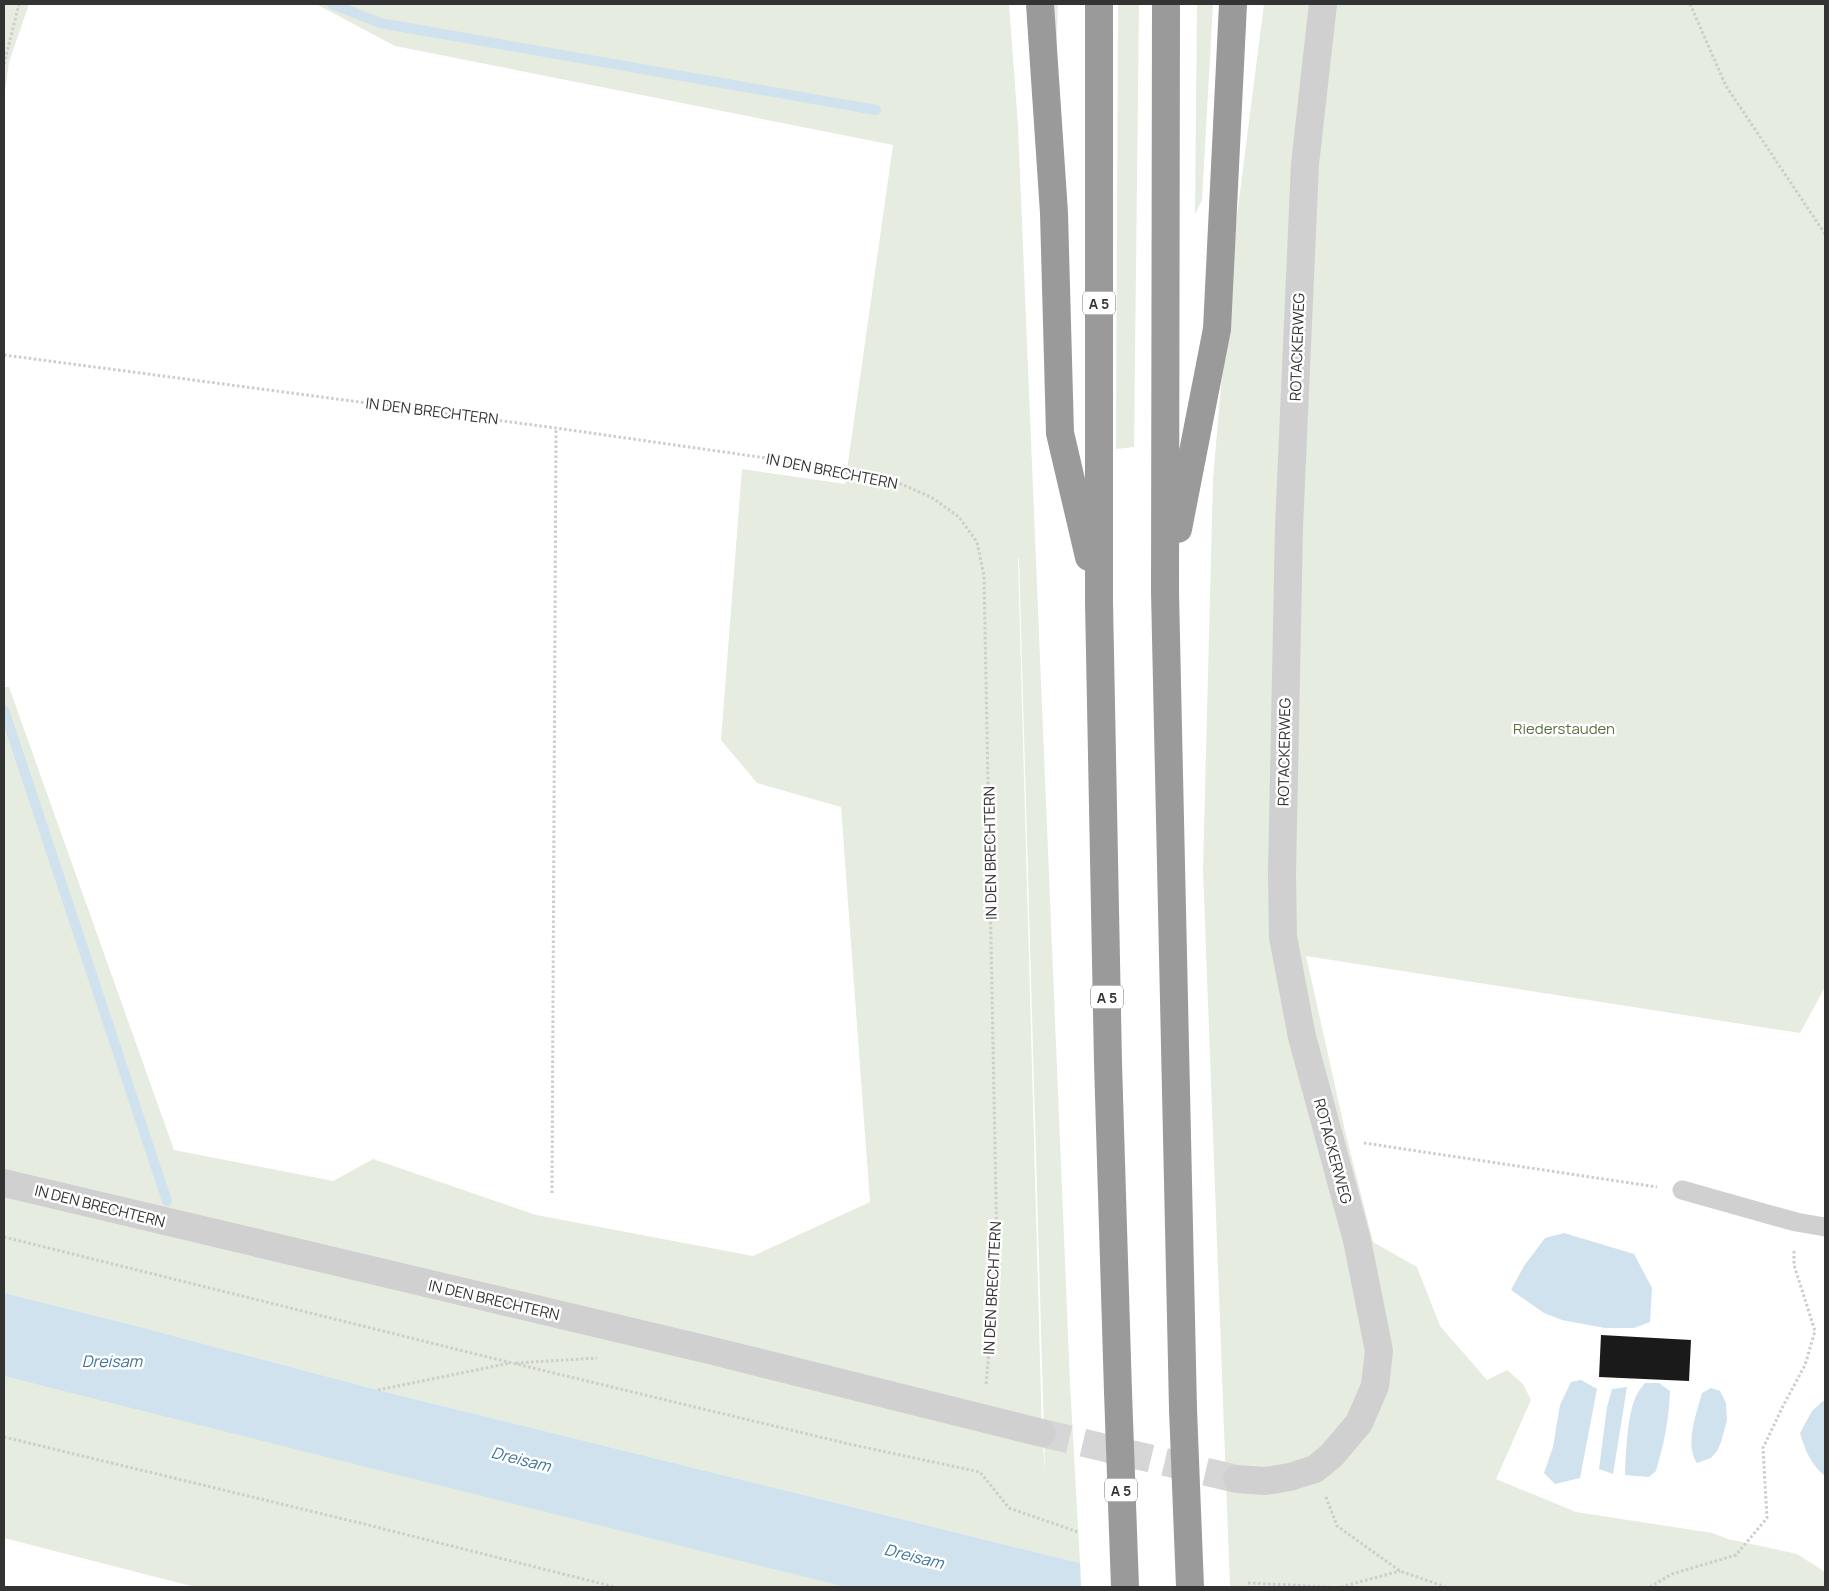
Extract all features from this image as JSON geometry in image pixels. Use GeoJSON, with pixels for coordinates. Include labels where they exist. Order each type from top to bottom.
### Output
{"type":"FeatureCollection","features":[{"type":"Feature","properties":{"kind":"highway"},"geometry":{"type":"LineString","coordinates":[[1040,4],[1054,213],[1060,433],[1100,602]]}},
{"type":"Feature","properties":{"kind":"highway","name":"A 5"},"geometry":{"type":"LineString","coordinates":[[1100,4],[1100,602],[1108,1063],[1125,1587]]}},
{"type":"Feature","properties":{"kind":"highway"},"geometry":{"type":"LineString","coordinates":[[1166,4],[1165,592],[1183,1409],[1190,1587]]}},
{"type":"Feature","properties":{"kind":"highway"},"geometry":{"type":"LineString","coordinates":[[1165,592],[1217,329],[1233,4]]}},
{"type":"Feature","properties":{"kind":"street","name":"ROTACKERWEG"},"geometry":{"type":"LineString","coordinates":[[1315,1469],[1332,1455],[1359,1423],[1375,1386],[1379,1351],[1357,1240],[1302,1037],[1283,937],[1282,874],[1289,527],[1304,174],[1324,4]]}},
{"type":"Feature","properties":{"kind":"street","name":"IN DEN BRECHTERN"},"geometry":{"type":"LineString","coordinates":[[4,1183],[713,1351],[1042,1433]]}},
{"type":"Feature","properties":{"kind":"street"},"geometry":{"type":"LineString","coordinates":[[1237,1480],[1265,1481],[1290,1477],[1315,1469]]}},
{"type":"Feature","properties":{"kind":"lane"},"geometry":{"type":"LineString","coordinates":[[1682,1190],[1796,1222],[1825,1227]]}},
{"type":"Feature","properties":{"kind":"path"},"geometry":{"type":"LineString","coordinates":[[4,64],[19,4]]}},
{"type":"Feature","properties":{"kind":"path"},"geometry":{"type":"LineString","coordinates":[[1690,4],[1726,86],[1825,234]]}},
{"type":"Feature","properties":{"kind":"path","name":"IN DEN BRECHTERN"},"geometry":{"type":"LineString","coordinates":[[4,355],[556,428],[780,460],[899,483],[931,497],[959,516],[977,542],[984,576],[997,1252],[984,1420]]}},
{"type":"Feature","properties":{"kind":"path"},"geometry":{"type":"LineString","coordinates":[[552,1193],[556,428]]}},
{"type":"Feature","properties":{"kind":"path"},"geometry":{"type":"LineString","coordinates":[[1329,1137],[1682,1190]]}},
{"type":"Feature","properties":{"kind":"path"},"geometry":{"type":"LineString","coordinates":[[1650,1587],[1672,1574],[1736,1555],[1767,1518],[1763,1448],[1782,1406],[1805,1365],[1815,1331],[1794,1265],[1796,1222]]}},
{"type":"Feature","properties":{"kind":"path"},"geometry":{"type":"LineString","coordinates":[[4,1237],[512,1363],[849,1444],[980,1472],[1009,1508],[1078,1532]]}},
{"type":"Feature","properties":{"kind":"path"},"geometry":{"type":"LineString","coordinates":[[378,1390],[512,1363]]}},
{"type":"Feature","properties":{"kind":"path"},"geometry":{"type":"LineString","coordinates":[[4,1437],[615,1587]]}},
{"type":"Feature","properties":{"kind":"path"},"geometry":{"type":"LineString","coordinates":[[1315,1469],[1337,1526],[1400,1571],[1446,1587]]}},
{"type":"Feature","properties":{"kind":"path"},"geometry":{"type":"LineString","coordinates":[[1341,1587],[1400,1571]]}},
{"type":"Feature","properties":{"kind":"path"},"geometry":{"type":"LineString","coordinates":[[1248,1583],[1330,1587]]}},
{"type":"Feature","properties":{"kind":"green space"},"geometry":{"type":"Polygon","coordinates":[[[4,4],[29,4],[9,62],[4,98],[4,4]]]}},
{"type":"Feature","properties":{"kind":"green space"},"geometry":{"type":"Polygon","coordinates":[[[316,4],[1009,4],[1018,126],[1070,1383],[1080,1563],[378,1390],[4,1293],[4,687],[9,687],[174,1150],[333,1181],[373,1159],[536,1215],[753,1256],[870,1202],[841,807],[757,783],[721,740],[742,469],[845,484],[893,145],[395,46],[316,4]],[[1019,559],[1042,1433],[1045,1470],[1019,559]]]}},
{"type":"Feature","properties":{"kind":"green space"},"geometry":{"type":"Polygon","coordinates":[[[1050,4],[1058,4],[1056,59],[1050,4]]]}},
{"type":"Feature","properties":{"kind":"green space"},"geometry":{"type":"Polygon","coordinates":[[[1118,4],[1139,4],[1134,447],[1116,449],[1118,4]]]}},
{"type":"Feature","properties":{"kind":"green space"},"geometry":{"type":"Polygon","coordinates":[[[1197,4],[1213,4],[1202,200],[1195,214],[1197,4]]]}},
{"type":"Feature","properties":{"kind":"green space","name":"Riederstauden"},"geometry":{"type":"Polygon","coordinates":[[[1264,4],[1825,4],[1825,987],[1800,1033],[1306,956],[1345,1131],[1373,1242],[1417,1267],[1440,1326],[1487,1380],[1507,1370],[1523,1384],[1531,1400],[1496,1479],[1576,1512],[1712,1533],[1728,1539],[1797,1554],[1825,1572],[1825,1587],[1230,1587],[1203,870],[1213,479],[1233,247],[1264,4]]]}},
{"type":"Feature","properties":{"kind":"green space"},"geometry":{"type":"Polygon","coordinates":[[[4,1376],[845,1587],[195,1587],[4,1538],[4,1376]]]}},
{"type":"Feature","properties":{"kind":"water"},"geometry":{"type":"Polygon","coordinates":[[[1564,1233],[1634,1254],[1652,1288],[1650,1322],[1634,1328],[1605,1328],[1562,1320],[1544,1313],[1511,1290],[1524,1266],[1545,1238],[1564,1233]]]}},
{"type":"Feature","properties":{"kind":"water","name":"Dreisam"},"geometry":{"type":"Polygon","coordinates":[[[4,1293],[378,1390],[1080,1563],[1189,1587],[845,1587],[4,1376],[4,1293]]]}},
{"type":"Feature","properties":{"kind":"water"},"geometry":{"type":"Polygon","coordinates":[[[1581,1380],[1597,1389],[1580,1478],[1555,1484],[1544,1473],[1553,1447],[1560,1405],[1571,1382],[1581,1380]]]}},
{"type":"Feature","properties":{"kind":"water"},"geometry":{"type":"Polygon","coordinates":[[[1645,1383],[1659,1383],[1670,1391],[1669,1412],[1664,1441],[1656,1471],[1649,1477],[1625,1475],[1627,1435],[1633,1404],[1645,1383]]]}},
{"type":"Feature","properties":{"kind":"water"},"geometry":{"type":"Polygon","coordinates":[[[1627,1387],[1613,1474],[1599,1469],[1607,1407],[1612,1389],[1627,1387]]]}},
{"type":"Feature","properties":{"kind":"water"},"geometry":{"type":"Polygon","coordinates":[[[1711,1388],[1720,1391],[1726,1403],[1727,1420],[1717,1451],[1711,1458],[1697,1463],[1692,1447],[1693,1428],[1702,1393],[1711,1388]]]}},
{"type":"Feature","properties":{"kind":"water"},"geometry":{"type":"Polygon","coordinates":[[[1823,1401],[1825,1402],[1825,1476],[1809,1457],[1800,1433],[1812,1411],[1823,1401]]]}},
{"type":"Feature","properties":{"kind":"pier"},"geometry":{"type":"Polygon","coordinates":[[[1080,1560],[1189,1585],[1191,1587],[1081,1587],[1080,1560]]]}},
{"type":"Feature","properties":{"kind":"building"},"geometry":{"type":"Polygon","coordinates":[[[1601,1335],[1691,1340],[1689,1381],[1599,1377],[1601,1335]]]}},
{"type":"Feature","properties":{"kind":"waterway"},"geometry":{"type":"LineString","coordinates":[[332,4],[380,23],[876,110]]}},
{"type":"Feature","properties":{"kind":"waterway"},"geometry":{"type":"LineString","coordinates":[[4,710],[167,1201]]}},
{"type":"Feature","properties":{"kind":"tunnel"},"geometry":{"type":"LineString","coordinates":[[1042,1433],[1237,1479]]}}]}
